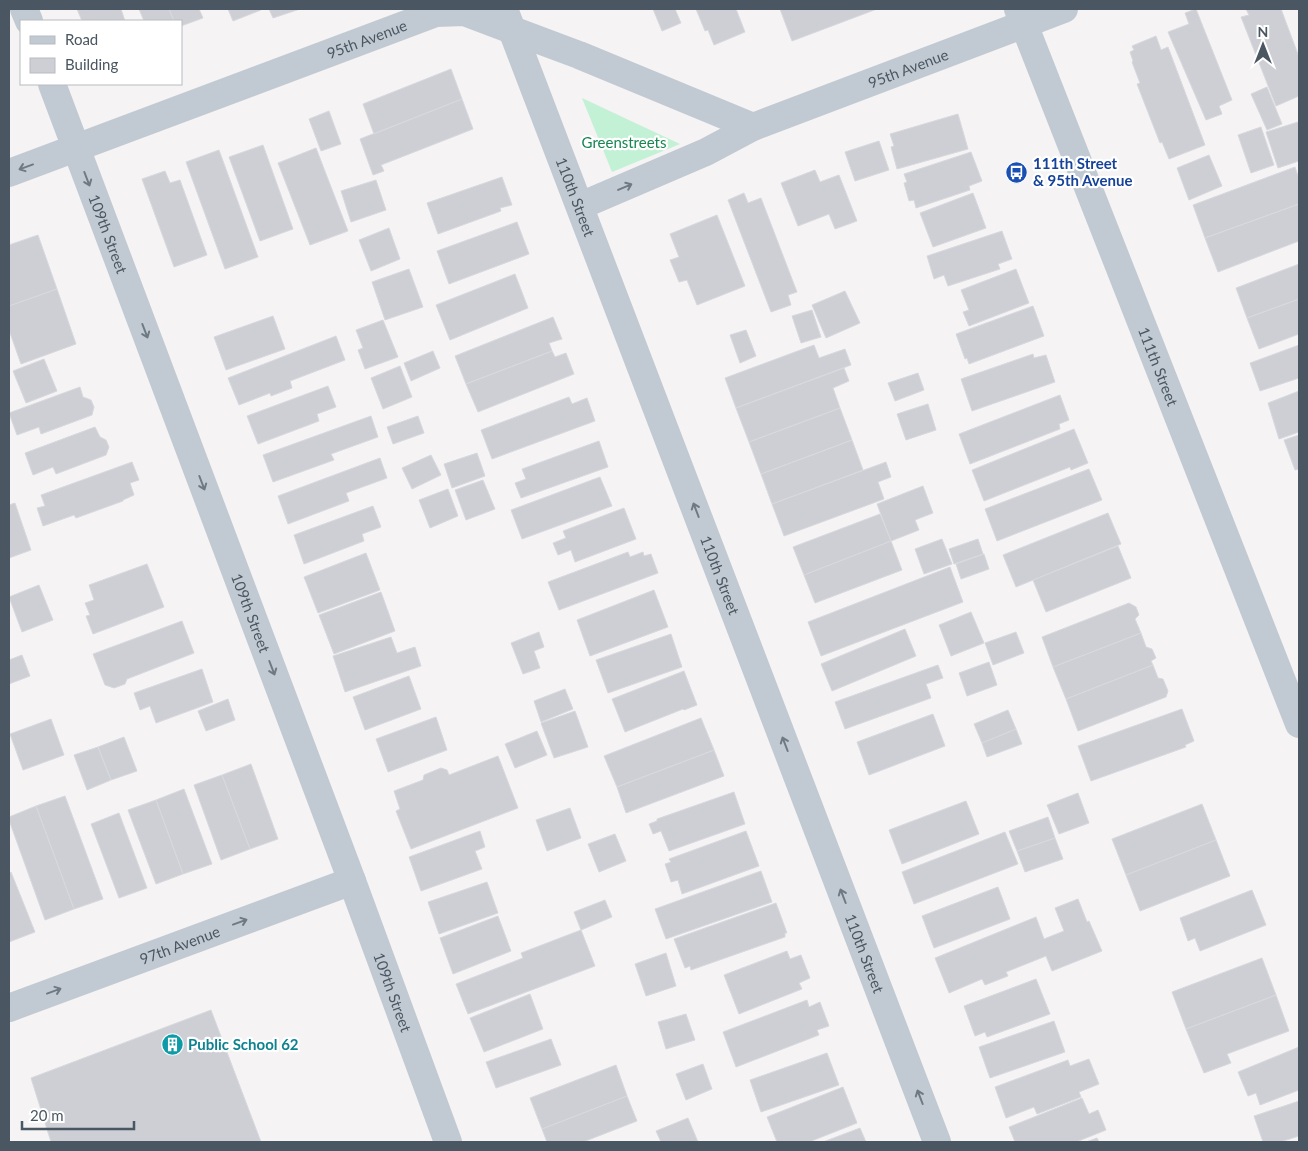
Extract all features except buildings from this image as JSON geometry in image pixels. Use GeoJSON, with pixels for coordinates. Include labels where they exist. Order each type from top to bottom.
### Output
{"type":"FeatureCollection","features":[{"type":"Feature","properties":{"kind":"street","name":"95th Avenue"},"geometry":{"type":"LineString","coordinates":[[580,206],[706,152],[753,127],[1021,16],[1064,9]]}},
{"type":"Feature","properties":{"kind":"street","name":"95th Avenue"},"geometry":{"type":"LineString","coordinates":[[9,174],[436,13],[464,12],[508,19],[579,54],[753,127]]}},
{"type":"Feature","properties":{"kind":"street","name":"111th Street"},"geometry":{"type":"LineString","coordinates":[[1021,16],[1299,724]]}},
{"type":"Feature","properties":{"kind":"street","name":"110th Street"},"geometry":{"type":"LineString","coordinates":[[508,19],[938,1142]]}},
{"type":"Feature","properties":{"kind":"street","name":"109th Street"},"geometry":{"type":"LineString","coordinates":[[52,85],[352,881],[448,1142]]}},
{"type":"Feature","properties":{"kind":"street","name":"97th Avenue"},"geometry":{"type":"LineString","coordinates":[[9,1008],[352,881]]}},
{"type":"Feature","properties":{"kind":"green space","name":"Greenstreets"},"geometry":{"type":"Polygon","coordinates":[[[582,98],[680,144],[612,172],[582,98]]]}},
{"type":"Feature","properties":{"kind":"place","name":"111th Street & 95th Avenue"},"geometry":{"type":"Point","coordinates":[1017,172]}},
{"type":"Feature","properties":{"kind":"place","name":"Public School 62"},"geometry":{"type":"Point","coordinates":[172,1044]}}]}
